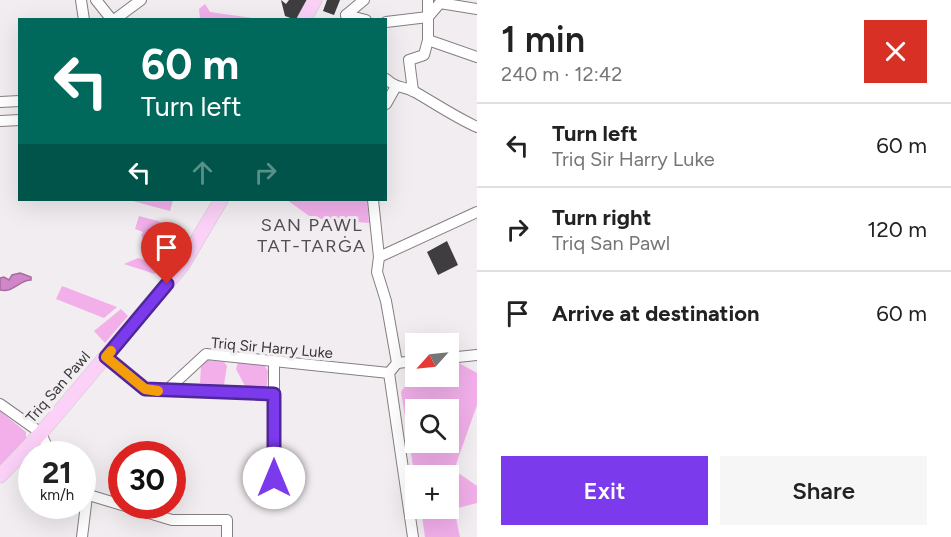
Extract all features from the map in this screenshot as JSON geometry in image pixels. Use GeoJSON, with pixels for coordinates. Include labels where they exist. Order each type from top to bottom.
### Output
{"type":"FeatureCollection","features":[{"type":"Feature","properties":{"kind":"main road"},"geometry":{"type":"LineString","coordinates":[[305,18],[315,0]]}},
{"type":"Feature","properties":{"kind":"main road","name":"Triq San Pawl"},"geometry":{"type":"LineString","coordinates":[[0,476],[41,433],[182,266],[220,201]]}},
{"type":"Feature","properties":{"kind":"street"},"geometry":{"type":"LineString","coordinates":[[81,0],[84,18]]}},
{"type":"Feature","properties":{"kind":"street"},"geometry":{"type":"LineString","coordinates":[[96,0],[111,18]]}},
{"type":"Feature","properties":{"kind":"street"},"geometry":{"type":"LineString","coordinates":[[116,18],[141,0]]}},
{"type":"Feature","properties":{"kind":"street"},"geometry":{"type":"LineString","coordinates":[[345,17],[350,0]]}},
{"type":"Feature","properties":{"kind":"street"},"geometry":{"type":"LineString","coordinates":[[345,17],[364,0]]}},
{"type":"Feature","properties":{"kind":"street"},"geometry":{"type":"LineString","coordinates":[[413,90],[409,60],[424,55],[428,40],[428,0]]}},
{"type":"Feature","properties":{"kind":"street"},"geometry":{"type":"LineString","coordinates":[[387,22],[428,17],[440,3],[477,9]]}},
{"type":"Feature","properties":{"kind":"street"},"geometry":{"type":"LineString","coordinates":[[428,40],[477,57]]}},
{"type":"Feature","properties":{"kind":"street"},"geometry":{"type":"LineString","coordinates":[[387,80],[395,88],[413,90],[446,113],[477,128]]}},
{"type":"Feature","properties":{"kind":"street"},"geometry":{"type":"LineString","coordinates":[[387,102],[395,88]]}},
{"type":"Feature","properties":{"kind":"street"},"geometry":{"type":"LineString","coordinates":[[0,102],[18,101]]}},
{"type":"Feature","properties":{"kind":"street"},"geometry":{"type":"LineString","coordinates":[[0,121],[18,120]]}},
{"type":"Feature","properties":{"kind":"street"},"geometry":{"type":"LineString","coordinates":[[373,201],[380,257],[377,272],[386,301],[397,363]]}},
{"type":"Feature","properties":{"kind":"street"},"geometry":{"type":"LineString","coordinates":[[380,257],[477,212]]}},
{"type":"Feature","properties":{"kind":"street","name":"Triq Sir Harry Luke"},"geometry":{"type":"LineString","coordinates":[[166,391],[206,354],[389,373]]}},
{"type":"Feature","properties":{"kind":"street"},"geometry":{"type":"LineString","coordinates":[[459,357],[477,355]]}},
{"type":"Feature","properties":{"kind":"street"},"geometry":{"type":"LineString","coordinates":[[106,357],[145,389],[274,394]]}},
{"type":"Feature","properties":{"kind":"street"},"geometry":{"type":"LineString","coordinates":[[274,361],[274,478]]}},
{"type":"Feature","properties":{"kind":"street"},"geometry":{"type":"LineString","coordinates":[[405,362],[397,363],[389,373],[413,537]]}},
{"type":"Feature","properties":{"kind":"street"},"geometry":{"type":"LineString","coordinates":[[0,404],[41,433],[44,441]]}},
{"type":"Feature","properties":{"kind":"street"},"geometry":{"type":"LineString","coordinates":[[96,497],[172,520],[226,520],[227,537]]}},
{"type":"Feature","properties":{"kind":"street"},"geometry":{"type":"LineString","coordinates":[[82,537],[83,519]]}},
{"type":"Feature","properties":{"kind":"shaded area"},"geometry":{"type":"Polygon","coordinates":[[[205,4],[210,12],[252,18],[200,18],[199,9],[205,4]]]}},
{"type":"Feature","properties":{"kind":"shaded area"},"geometry":{"type":"Polygon","coordinates":[[[133,201],[173,201],[170,211],[133,201]]]}},
{"type":"Feature","properties":{"kind":"shaded area"},"geometry":{"type":"Polygon","coordinates":[[[288,201],[367,201],[369,223],[312,218],[288,201]]]}},
{"type":"Feature","properties":{"kind":"shaded area"},"geometry":{"type":"Polygon","coordinates":[[[139,216],[158,221],[175,232],[170,244],[144,239],[141,236],[143,232],[135,229],[139,216]]]}},
{"type":"Feature","properties":{"kind":"shaded area"},"geometry":{"type":"Polygon","coordinates":[[[138,258],[162,264],[155,274],[124,264],[138,258]]]}},
{"type":"Feature","properties":{"kind":"shaded area"},"geometry":{"type":"Polygon","coordinates":[[[20,273],[31,277],[31,280],[9,290],[0,290],[0,278],[4,277],[9,280],[12,275],[20,273]]]}},
{"type":"Feature","properties":{"kind":"shaded area"},"geometry":{"type":"Polygon","coordinates":[[[62,286],[117,307],[104,318],[56,299],[62,286]]]}},
{"type":"Feature","properties":{"kind":"shaded area"},"geometry":{"type":"Polygon","coordinates":[[[121,309],[128,316],[105,343],[94,331],[121,309]]]}},
{"type":"Feature","properties":{"kind":"shaded area"},"geometry":{"type":"Polygon","coordinates":[[[207,360],[224,362],[227,366],[224,385],[200,383],[201,367],[207,360]]]}},
{"type":"Feature","properties":{"kind":"shaded area"},"geometry":{"type":"Polygon","coordinates":[[[238,362],[264,365],[268,371],[267,385],[263,389],[246,388],[236,369],[238,362]]]}},
{"type":"Feature","properties":{"kind":"shaded area"},"geometry":{"type":"Polygon","coordinates":[[[459,363],[477,373],[477,405],[456,465],[413,465],[411,453],[459,453],[459,399],[405,399],[405,417],[401,392],[405,386],[459,387],[459,363]]]}},
{"type":"Feature","properties":{"kind":"shaded area"},"geometry":{"type":"Polygon","coordinates":[[[0,411],[26,432],[26,441],[18,441],[18,449],[0,468],[0,411]]]}},
{"type":"Feature","properties":{"kind":"shaded area"},"geometry":{"type":"Polygon","coordinates":[[[459,473],[477,486],[477,503],[459,508],[459,473]]]}},
{"type":"Feature","properties":{"kind":"shaded area"},"geometry":{"type":"Polygon","coordinates":[[[422,519],[456,519],[460,537],[425,537],[422,519]]]}},
{"type":"Feature","properties":{"kind":"building"},"geometry":{"type":"Polygon","coordinates":[[[281,0],[286,4],[289,0],[309,0],[297,18],[285,16],[281,0]]]}},
{"type":"Feature","properties":{"kind":"building"},"geometry":{"type":"Polygon","coordinates":[[[327,0],[340,0],[334,15],[323,11],[327,0]]]}},
{"type":"Feature","properties":{"kind":"building"},"geometry":{"type":"Polygon","coordinates":[[[447,241],[458,265],[438,275],[427,252],[447,241]]]}},
{"type":"Feature","properties":{"kind":"slow traffic"},"geometry":{"type":"LineString","coordinates":[[111,351],[106,357],[145,389],[158,391]]}},
{"type":"Feature","properties":{"kind":"district","name":"SAN PAWL TAT-TARĠA"},"geometry":{"type":"Point","coordinates":[312,235]}},
{"type":"Feature","properties":{"kind":"route"},"geometry":{"type":"LineString","coordinates":[[167,284],[106,357],[145,389],[274,394],[274,478]]}}]}
